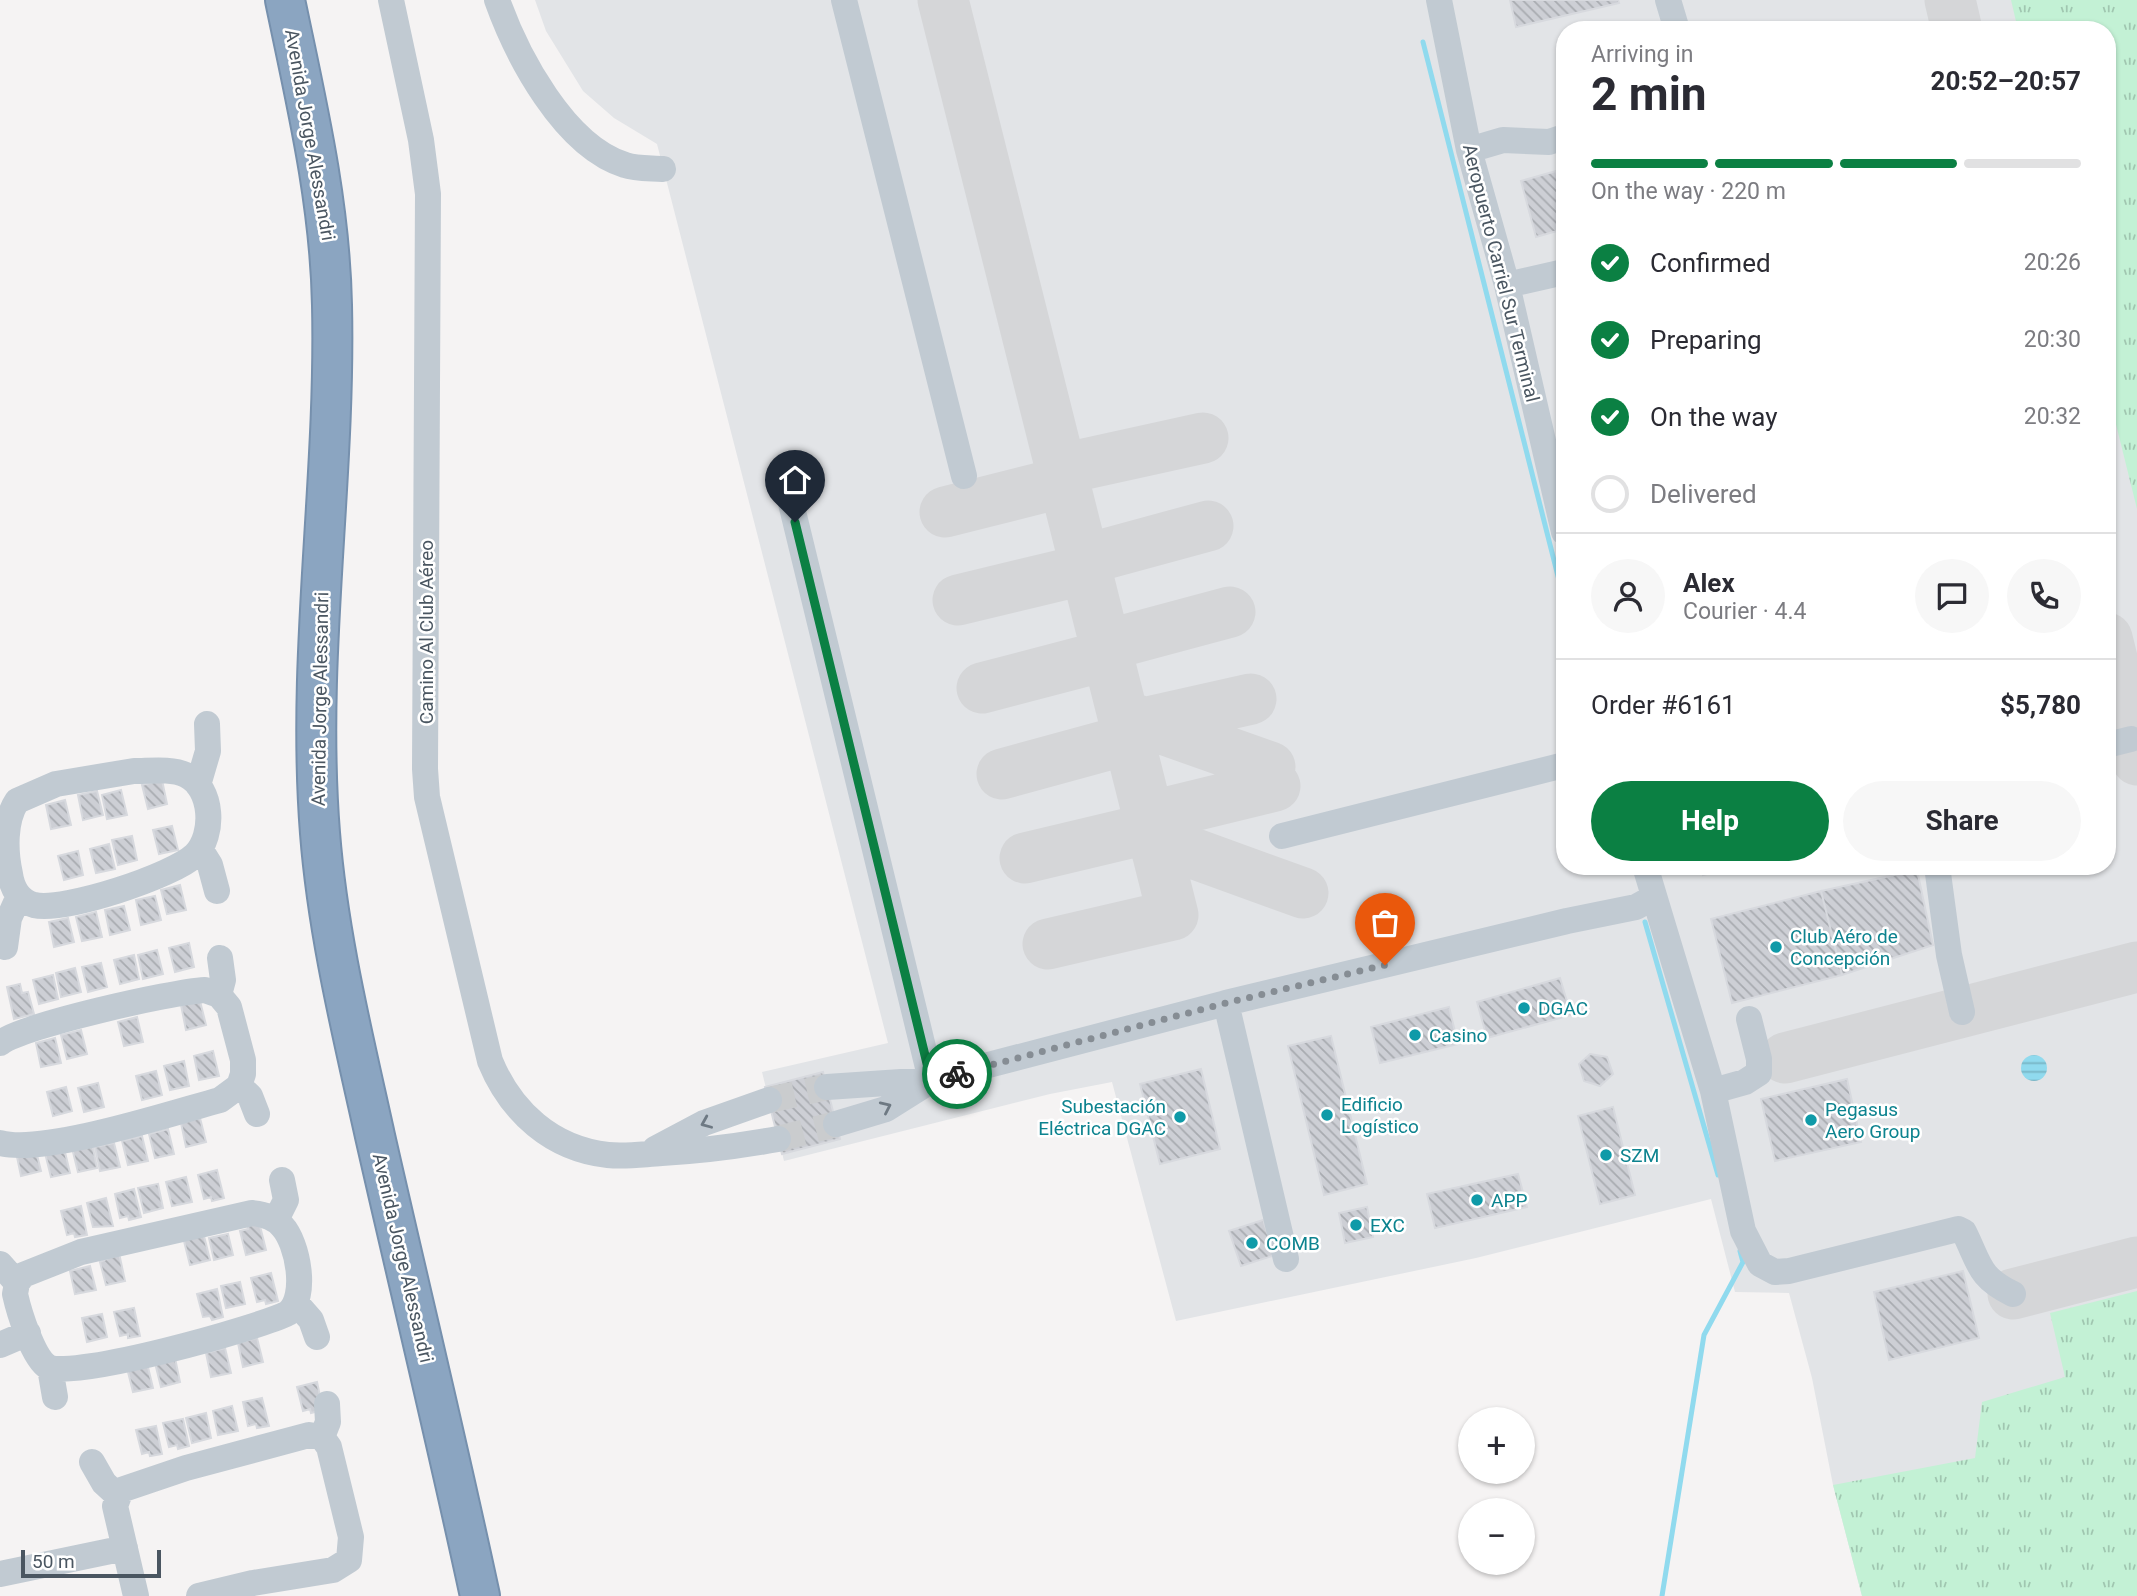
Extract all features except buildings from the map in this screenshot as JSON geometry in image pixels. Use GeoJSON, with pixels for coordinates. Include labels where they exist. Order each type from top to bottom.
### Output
{"type":"FeatureCollection","features":[{"type":"Feature","properties":{"kind":"highway","name":"Avenida Jorge Alessandri"},"geometry":{"type":"LineString","coordinates":[[285,0],[315,145],[330,248],[330,411],[316,682],[317,789],[324,880],[350,1024],[480,1596]]}},
{"type":"Feature","properties":{"kind":"street","name":"Camino Al Club Aéreo"},"geometry":{"type":"LineString","coordinates":[[391,0],[421,140],[428,194],[425,769],[432,824],[490,1061],[507,1096],[531,1121],[574,1147],[609,1155],[647,1154],[720,1150],[778,1139]]}},
{"type":"Feature","properties":{"kind":"street"},"geometry":{"type":"LineString","coordinates":[[497,0],[526,68],[550,104],[588,143],[625,165],[663,169]]}},
{"type":"Feature","properties":{"kind":"street"},"geometry":{"type":"LineString","coordinates":[[844,0],[964,476]]}},
{"type":"Feature","properties":{"kind":"street"},"geometry":{"type":"LineString","coordinates":[[1668,0],[1674,21]]}},
{"type":"Feature","properties":{"kind":"street","name":"Aeropuerto Carriel Sur Terminal"},"geometry":{"type":"LineString","coordinates":[[1440,6],[1469,150],[1507,285],[1556,492]]}},
{"type":"Feature","properties":{"kind":"street"},"geometry":{"type":"LineString","coordinates":[[1469,150],[1503,140],[1549,142],[1556,140]]}},
{"type":"Feature","properties":{"kind":"street"},"geometry":{"type":"LineString","coordinates":[[1507,285],[1556,274]]}},
{"type":"Feature","properties":{"kind":"street"},"geometry":{"type":"LineString","coordinates":[[789,495],[931,1080]]}},
{"type":"Feature","properties":{"kind":"street"},"geometry":{"type":"LineString","coordinates":[[198,785],[208,751],[207,724]]}},
{"type":"Feature","properties":{"kind":"street"},"geometry":{"type":"LineString","coordinates":[[1282,836],[1556,767]]}},
{"type":"Feature","properties":{"kind":"street"},"geometry":{"type":"LineString","coordinates":[[134,771],[179,773],[198,785],[206,800],[208,816],[206,835],[200,849],[168,871],[94,897],[41,905],[19,896],[12,885],[4,851],[12,808],[17,801],[31,792],[85,778],[134,771]]}},
{"type":"Feature","properties":{"kind":"street"},"geometry":{"type":"LineString","coordinates":[[200,849],[210,865],[218,891]]}},
{"type":"Feature","properties":{"kind":"street"},"geometry":{"type":"LineString","coordinates":[[1647,875],[1713,1091],[1743,1231],[1755,1258],[1776,1272],[1958,1229],[1964,1232],[1975,1262],[1985,1277],[2013,1294]]}},
{"type":"Feature","properties":{"kind":"street"},"geometry":{"type":"LineString","coordinates":[[1938,875],[1949,955],[1962,1012]]}},
{"type":"Feature","properties":{"kind":"street"},"geometry":{"type":"LineString","coordinates":[[5,947],[9,918],[19,896]]}},
{"type":"Feature","properties":{"kind":"street"},"geometry":{"type":"LineString","coordinates":[[827,1087],[931,1080],[1226,1003],[1567,921],[1636,908],[1652,898]]}},
{"type":"Feature","properties":{"kind":"street"},"geometry":{"type":"LineString","coordinates":[[219,995],[223,980],[220,958]]}},
{"type":"Feature","properties":{"kind":"street"},"geometry":{"type":"LineString","coordinates":[[0,1043],[17,1034],[92,1014],[205,990],[219,995],[233,1015],[243,1060],[243,1074],[239,1086],[220,1100],[131,1125],[40,1143],[0,1143]]}},
{"type":"Feature","properties":{"kind":"street"},"geometry":{"type":"LineString","coordinates":[[1226,1003],[1286,1259]]}},
{"type":"Feature","properties":{"kind":"street"},"geometry":{"type":"LineString","coordinates":[[1713,1091],[1745,1082],[1759,1073],[1759,1059],[1749,1019]]}},
{"type":"Feature","properties":{"kind":"street"},"geometry":{"type":"LineString","coordinates":[[836,1124],[886,1109],[931,1080]]}},
{"type":"Feature","properties":{"kind":"street"},"geometry":{"type":"LineString","coordinates":[[239,1086],[250,1096],[257,1114]]}},
{"type":"Feature","properties":{"kind":"street","name":"Camino Al Club Aéreo"},"geometry":{"type":"LineString","coordinates":[[647,1154],[704,1123],[769,1100]]}},
{"type":"Feature","properties":{"kind":"street"},"geometry":{"type":"LineString","coordinates":[[276,1220],[286,1200],[282,1180]]}},
{"type":"Feature","properties":{"kind":"street"},"geometry":{"type":"LineString","coordinates":[[252,1213],[276,1220],[286,1231],[301,1285],[297,1304],[288,1313],[269,1322],[216,1338],[67,1370],[50,1368],[40,1359],[8,1274],[34,1269],[159,1232],[252,1213]]}},
{"type":"Feature","properties":{"kind":"street"},"geometry":{"type":"LineString","coordinates":[[297,1304],[311,1320],[317,1337]]}},
{"type":"Feature","properties":{"kind":"street"},"geometry":{"type":"LineString","coordinates":[[0,1345],[28,1333]]}},
{"type":"Feature","properties":{"kind":"street"},"geometry":{"type":"LineString","coordinates":[[50,1368],[55,1397]]}},
{"type":"Feature","properties":{"kind":"street"},"geometry":{"type":"LineString","coordinates":[[322,1437],[328,1422],[327,1405]]}},
{"type":"Feature","properties":{"kind":"street"},"geometry":{"type":"LineString","coordinates":[[136,1596],[115,1506],[117,1494],[133,1483],[186,1468],[309,1435],[322,1437],[329,1447],[351,1537],[349,1560],[333,1570],[253,1583],[199,1596]]}},
{"type":"Feature","properties":{"kind":"street"},"geometry":{"type":"LineString","coordinates":[[92,1462],[104,1483],[117,1494]]}},
{"type":"Feature","properties":{"kind":"street"},"geometry":{"type":"LineString","coordinates":[[0,1574],[125,1548]]}},
{"type":"Feature","properties":{"kind":"shaded area"},"geometry":{"type":"Polygon","coordinates":[[[535,0],[2137,0],[2137,1596],[1862,1596],[1833,1485],[1812,1378],[1789,1293],[1735,1292],[1711,1199],[1476,1258],[1176,1321],[1112,1082],[1050,1094],[784,1161],[762,1072],[888,1043],[657,144],[614,118],[583,91],[546,31],[535,0]]]}},
{"type":"Feature","properties":{"kind":"green space"},"geometry":{"type":"Polygon","coordinates":[[[2011,0],[2137,0],[2137,509],[2116,424],[2116,21],[2016,21],[2011,0]]]}},
{"type":"Feature","properties":{"kind":"green space"},"geometry":{"type":"Polygon","coordinates":[[[2137,1291],[2137,1596],[1862,1596],[1833,1485],[1975,1458],[1982,1402],[2065,1377],[2050,1313],[2137,1291]]]}},
{"type":"Feature","properties":{"kind":"water"},"geometry":{"type":"Polygon","coordinates":[[[2034,1055],[2043,1059],[2047,1068],[2043,1077],[2034,1081],[2025,1077],[2021,1068],[2025,1059],[2034,1055]]]}},
{"type":"Feature","properties":{"kind":"waterway"},"geometry":{"type":"LineString","coordinates":[[1423,42],[1556,568]]}},
{"type":"Feature","properties":{"kind":"waterway"},"geometry":{"type":"LineString","coordinates":[[1645,922],[1718,1175]]}},
{"type":"Feature","properties":{"kind":"waterway"},"geometry":{"type":"LineString","coordinates":[[1662,1596],[1704,1335],[1743,1262],[1740,1251]]}},
{"type":"Feature","properties":{"kind":"taxiway"},"geometry":{"type":"LineString","coordinates":[[943,0],[1173,915],[1048,944]]}},
{"type":"Feature","properties":{"kind":"taxiway"},"geometry":{"type":"LineString","coordinates":[[1950,0],[1955,21]]}},
{"type":"Feature","properties":{"kind":"taxiway"},"geometry":{"type":"LineString","coordinates":[[1062,469],[1203,438]]}},
{"type":"Feature","properties":{"kind":"taxiway"},"geometry":{"type":"LineString","coordinates":[[945,512],[1064,482]]}},
{"type":"Feature","properties":{"kind":"taxiway"},"geometry":{"type":"LineString","coordinates":[[1083,560],[1208,526]]}},
{"type":"Feature","properties":{"kind":"taxiway"},"geometry":{"type":"LineString","coordinates":[[958,600],[1087,569]]}},
{"type":"Feature","properties":{"kind":"taxiway"},"geometry":{"type":"LineString","coordinates":[[1107,645],[1230,612]]}},
{"type":"Feature","properties":{"kind":"taxiway"},"geometry":{"type":"LineString","coordinates":[[982,688],[1108,655]]}},
{"type":"Feature","properties":{"kind":"taxiway"},"geometry":{"type":"LineString","coordinates":[[2116,675],[2137,760]]}},
{"type":"Feature","properties":{"kind":"taxiway"},"geometry":{"type":"LineString","coordinates":[[1144,723],[1251,699]]}},
{"type":"Feature","properties":{"kind":"taxiway"},"geometry":{"type":"LineString","coordinates":[[1123,715],[1270,767]]}},
{"type":"Feature","properties":{"kind":"taxiway"},"geometry":{"type":"LineString","coordinates":[[1002,774],[1130,739]]}},
{"type":"Feature","properties":{"kind":"taxiway"},"geometry":{"type":"LineString","coordinates":[[1148,817],[1275,786]]}},
{"type":"Feature","properties":{"kind":"taxiway"},"geometry":{"type":"LineString","coordinates":[[1025,858],[1151,828]]}},
{"type":"Feature","properties":{"kind":"taxiway"},"geometry":{"type":"LineString","coordinates":[[1154,839],[1303,893]]}},
{"type":"Feature","properties":{"kind":"taxiway"},"geometry":{"type":"LineString","coordinates":[[1785,1058],[2137,967]]}},
{"type":"Feature","properties":{"kind":"taxiway"},"geometry":{"type":"LineString","coordinates":[[2013,1294],[2137,1262]]}},
{"type":"Feature","properties":{"kind":"tunnel"},"geometry":{"type":"LineString","coordinates":[[769,1100],[827,1087]]}},
{"type":"Feature","properties":{"kind":"tunnel"},"geometry":{"type":"LineString","coordinates":[[778,1139],[836,1124]]}},
{"type":"Feature","properties":{"kind":"way so far"},"geometry":{"type":"LineString","coordinates":[[957,1074],[1226,1003],[1385,965]]}},
{"type":"Feature","properties":{"kind":"place","name":"Club Aéro de Concepción"},"geometry":{"type":"Point","coordinates":[1776,947]}},
{"type":"Feature","properties":{"kind":"place","name":"DGAC"},"geometry":{"type":"Point","coordinates":[1524,1008]}},
{"type":"Feature","properties":{"kind":"place","name":"Casino"},"geometry":{"type":"Point","coordinates":[1415,1035]}},
{"type":"Feature","properties":{"kind":"place","name":"Edificio Logístico"},"geometry":{"type":"Point","coordinates":[1327,1115]}},
{"type":"Feature","properties":{"kind":"place","name":"Subestación Eléctrica DGAC"},"geometry":{"type":"Point","coordinates":[1180,1117]}},
{"type":"Feature","properties":{"kind":"place","name":"Pegasus Aero Group"},"geometry":{"type":"Point","coordinates":[1811,1120]}},
{"type":"Feature","properties":{"kind":"place","name":"SZM"},"geometry":{"type":"Point","coordinates":[1606,1155]}},
{"type":"Feature","properties":{"kind":"place","name":"APP"},"geometry":{"type":"Point","coordinates":[1477,1200]}},
{"type":"Feature","properties":{"kind":"place","name":"EXC"},"geometry":{"type":"Point","coordinates":[1356,1225]}},
{"type":"Feature","properties":{"kind":"place","name":"COMB"},"geometry":{"type":"Point","coordinates":[1252,1243]}},
{"type":"Feature","properties":{"kind":"route"},"geometry":{"type":"LineString","coordinates":[[795,522],[931,1080],[957,1074]]}}]}
